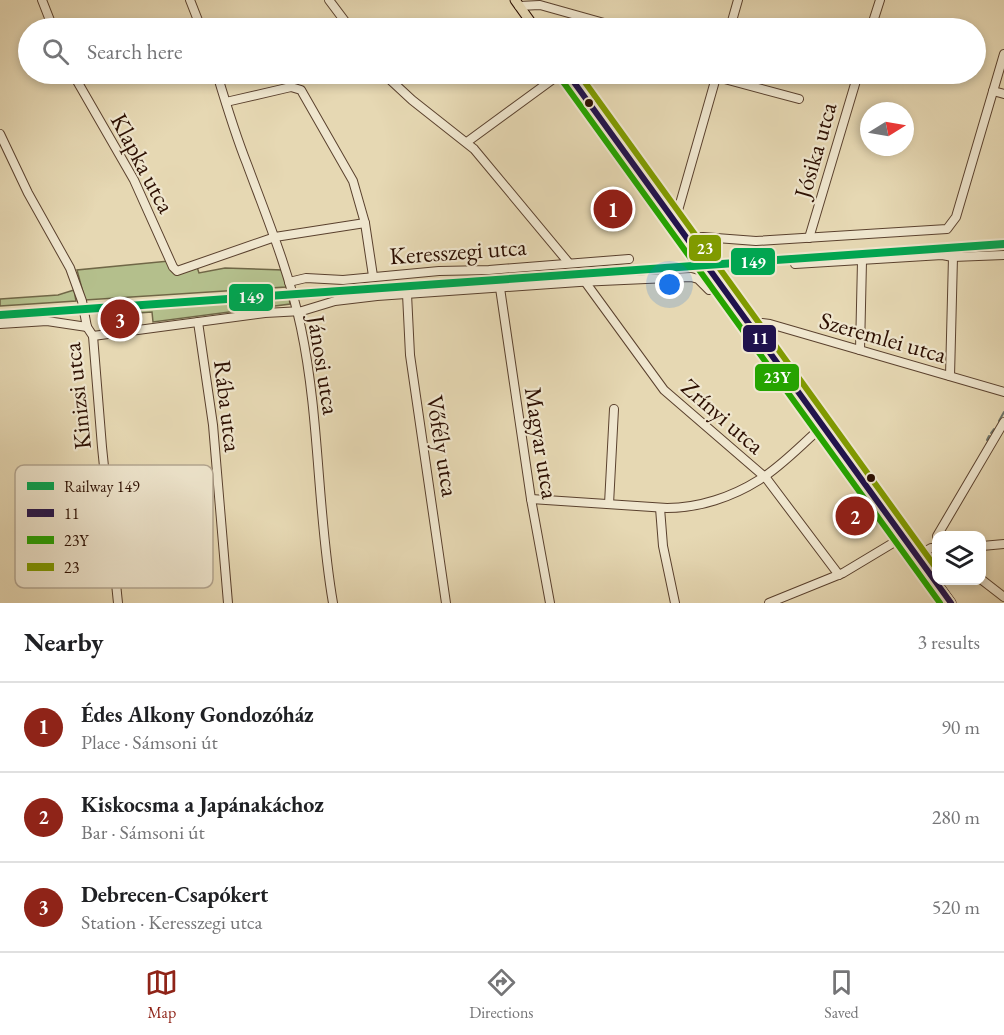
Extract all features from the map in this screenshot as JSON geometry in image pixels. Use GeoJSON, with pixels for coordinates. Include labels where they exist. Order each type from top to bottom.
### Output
{"type":"FeatureCollection","features":[{"type":"Feature","properties":{"kind":"main road"},"geometry":{"type":"LineString","coordinates":[[517,3],[528,18]]}},
{"type":"Feature","properties":{"kind":"main road"},"geometry":{"type":"LineString","coordinates":[[575,84],[951,603]]}},
{"type":"Feature","properties":{"kind":"street"},"geometry":{"type":"LineString","coordinates":[[42,0],[49,18]]}},
{"type":"Feature","properties":{"kind":"street"},"geometry":{"type":"LineString","coordinates":[[190,0],[197,18]]}},
{"type":"Feature","properties":{"kind":"street"},"geometry":{"type":"LineString","coordinates":[[329,0],[342,18]]}},
{"type":"Feature","properties":{"kind":"street"},"geometry":{"type":"LineString","coordinates":[[733,18],[738,0]]}},
{"type":"Feature","properties":{"kind":"street"},"geometry":{"type":"LineString","coordinates":[[874,18],[880,0]]}},
{"type":"Feature","properties":{"kind":"street"},"geometry":{"type":"LineString","coordinates":[[517,3],[539,4],[587,18]]}},
{"type":"Feature","properties":{"kind":"street"},"geometry":{"type":"LineString","coordinates":[[687,238],[710,237],[750,241],[947,229],[957,214],[1004,54]]}},
{"type":"Feature","properties":{"kind":"street","name":"Klapka utca"},"geometry":{"type":"LineString","coordinates":[[79,84],[134,180],[173,267],[177,271],[275,237]]}},
{"type":"Feature","properties":{"kind":"street","name":"Jánosi utca"},"geometry":{"type":"LineString","coordinates":[[220,84],[246,162],[275,237],[297,311],[310,378],[322,517],[333,603]]}},
{"type":"Feature","properties":{"kind":"street"},"geometry":{"type":"LineString","coordinates":[[395,84],[467,142],[568,262]]}},
{"type":"Feature","properties":{"kind":"street"},"geometry":{"type":"LineString","coordinates":[[467,142],[546,84]]}},
{"type":"Feature","properties":{"kind":"street"},"geometry":{"type":"LineString","coordinates":[[675,221],[714,84]]}},
{"type":"Feature","properties":{"kind":"street"},"geometry":{"type":"LineString","coordinates":[[748,84],[799,99]]}},
{"type":"Feature","properties":{"kind":"street","name":"Jósika utca"},"geometry":{"type":"LineString","coordinates":[[809,238],[855,84]]}},
{"type":"Feature","properties":{"kind":"street"},"geometry":{"type":"LineString","coordinates":[[226,102],[291,87],[298,88],[314,111],[349,173],[365,223],[373,276]]}},
{"type":"Feature","properties":{"kind":"street"},"geometry":{"type":"LineString","coordinates":[[993,91],[1004,94]]}},
{"type":"Feature","properties":{"kind":"street","name":"Kinizsi utca"},"geometry":{"type":"LineString","coordinates":[[0,134],[70,268],[83,304],[87,327],[93,336],[103,465]]}},
{"type":"Feature","properties":{"kind":"street"},"geometry":{"type":"LineString","coordinates":[[275,237],[365,223]]}},
{"type":"Feature","properties":{"kind":"street"},"geometry":{"type":"LineString","coordinates":[[795,264],[942,255],[1004,255]]}},
{"type":"Feature","properties":{"kind":"street"},"geometry":{"type":"LineString","coordinates":[[950,376],[953,256]]}},
{"type":"Feature","properties":{"kind":"street","name":"Keresszegi utca"},"geometry":{"type":"LineString","coordinates":[[289,282],[306,278],[343,280],[446,270],[489,270],[629,259]]}},
{"type":"Feature","properties":{"kind":"street"},"geometry":{"type":"LineString","coordinates":[[860,350],[862,261]]}},
{"type":"Feature","properties":{"kind":"street","name":"Keresszegi utca"},"geometry":{"type":"LineString","coordinates":[[93,336],[265,313],[297,311],[350,299],[407,294],[691,277],[699,279],[710,290],[722,286]]}},
{"type":"Feature","properties":{"kind":"street","name":"Zrínyi utca"},"geometry":{"type":"LineString","coordinates":[[586,283],[670,397],[765,476],[839,575]]}},
{"type":"Feature","properties":{"kind":"street","name":"Magyar utca"},"geometry":{"type":"LineString","coordinates":[[500,288],[531,499],[550,603]]}},
{"type":"Feature","properties":{"kind":"street","name":"Vőfély utca"},"geometry":{"type":"LineString","coordinates":[[407,294],[410,355],[446,603]]}},
{"type":"Feature","properties":{"kind":"street"},"geometry":{"type":"LineString","coordinates":[[0,324],[43,320],[87,327]]}},
{"type":"Feature","properties":{"kind":"street","name":"Rába utca"},"geometry":{"type":"LineString","coordinates":[[198,322],[213,425],[228,603]]}},
{"type":"Feature","properties":{"kind":"street","name":"Szeremlei utca"},"geometry":{"type":"LineString","coordinates":[[753,328],[764,323],[1004,392]]}},
{"type":"Feature","properties":{"kind":"street"},"geometry":{"type":"LineString","coordinates":[[609,504],[614,409]]}},
{"type":"Feature","properties":{"kind":"street"},"geometry":{"type":"LineString","coordinates":[[940,531],[1004,422]]}},
{"type":"Feature","properties":{"kind":"street"},"geometry":{"type":"LineString","coordinates":[[531,499],[660,508],[683,507],[714,500],[744,489],[765,476],[823,426]]}},
{"type":"Feature","properties":{"kind":"street"},"geometry":{"type":"LineString","coordinates":[[660,508],[663,546],[675,603]]}},
{"type":"Feature","properties":{"kind":"street"},"geometry":{"type":"LineString","coordinates":[[769,603],[839,575],[903,537]]}},
{"type":"Feature","properties":{"kind":"street"},"geometry":{"type":"LineString","coordinates":[[986,546],[1004,544]]}},
{"type":"Feature","properties":{"kind":"street"},"geometry":{"type":"LineString","coordinates":[[917,556],[932,549]]}},
{"type":"Feature","properties":{"kind":"street"},"geometry":{"type":"LineString","coordinates":[[986,584],[1004,597]]}},
{"type":"Feature","properties":{"kind":"street","name":"Kinizsi utca"},"geometry":{"type":"LineString","coordinates":[[116,588],[118,603]]}},
{"type":"Feature","properties":{"kind":"green space"},"geometry":{"type":"Polygon","coordinates":[[[169,261],[174,272],[197,267],[199,273],[225,268],[283,270],[286,287],[85,300],[77,270],[169,261]]]}},
{"type":"Feature","properties":{"kind":"green space"},"geometry":{"type":"Polygon","coordinates":[[[74,290],[76,301],[0,306],[0,299],[58,295],[74,290]]]}},
{"type":"Feature","properties":{"kind":"green space"},"geometry":{"type":"Polygon","coordinates":[[[289,298],[290,304],[153,322],[152,312],[139,313],[138,309],[289,298]]]}},
{"type":"Feature","properties":{"kind":"waterway"},"geometry":{"type":"LineString","coordinates":[[999,421],[1004,412]]}},
{"type":"Feature","properties":{"kind":"waterway"},"geometry":{"type":"LineString","coordinates":[[991,433],[994,429]]}},
{"type":"Feature","properties":{"kind":"waterway"},"geometry":{"type":"LineString","coordinates":[[987,440],[989,436]]}},
{"type":"Feature","properties":{"kind":"rail line","name":"149"},"geometry":{"type":"LineString","coordinates":[[0,315],[1004,244]]}},
{"type":"Feature","properties":{"kind":"transit line","name":"23Y"},"geometry":{"type":"LineString","coordinates":[[565,84],[940,603]]}},
{"type":"Feature","properties":{"kind":"transit line","name":"11"},"geometry":{"type":"LineString","coordinates":[[575,84],[951,603]]}},
{"type":"Feature","properties":{"kind":"transit line","name":"23"},"geometry":{"type":"LineString","coordinates":[[586,84],[932,562]]}},
{"type":"Feature","properties":{"kind":"place","name":"Édes Alkony Gondozóház"},"geometry":{"type":"Point","coordinates":[613,209]}},
{"type":"Feature","properties":{"kind":"place","name":"Debrecen-Csapókert"},"geometry":{"type":"Point","coordinates":[120,319]}},
{"type":"Feature","properties":{"kind":"place","name":"Kiskocsma a Japánakáchoz"},"geometry":{"type":"Point","coordinates":[855,516]}}]}
